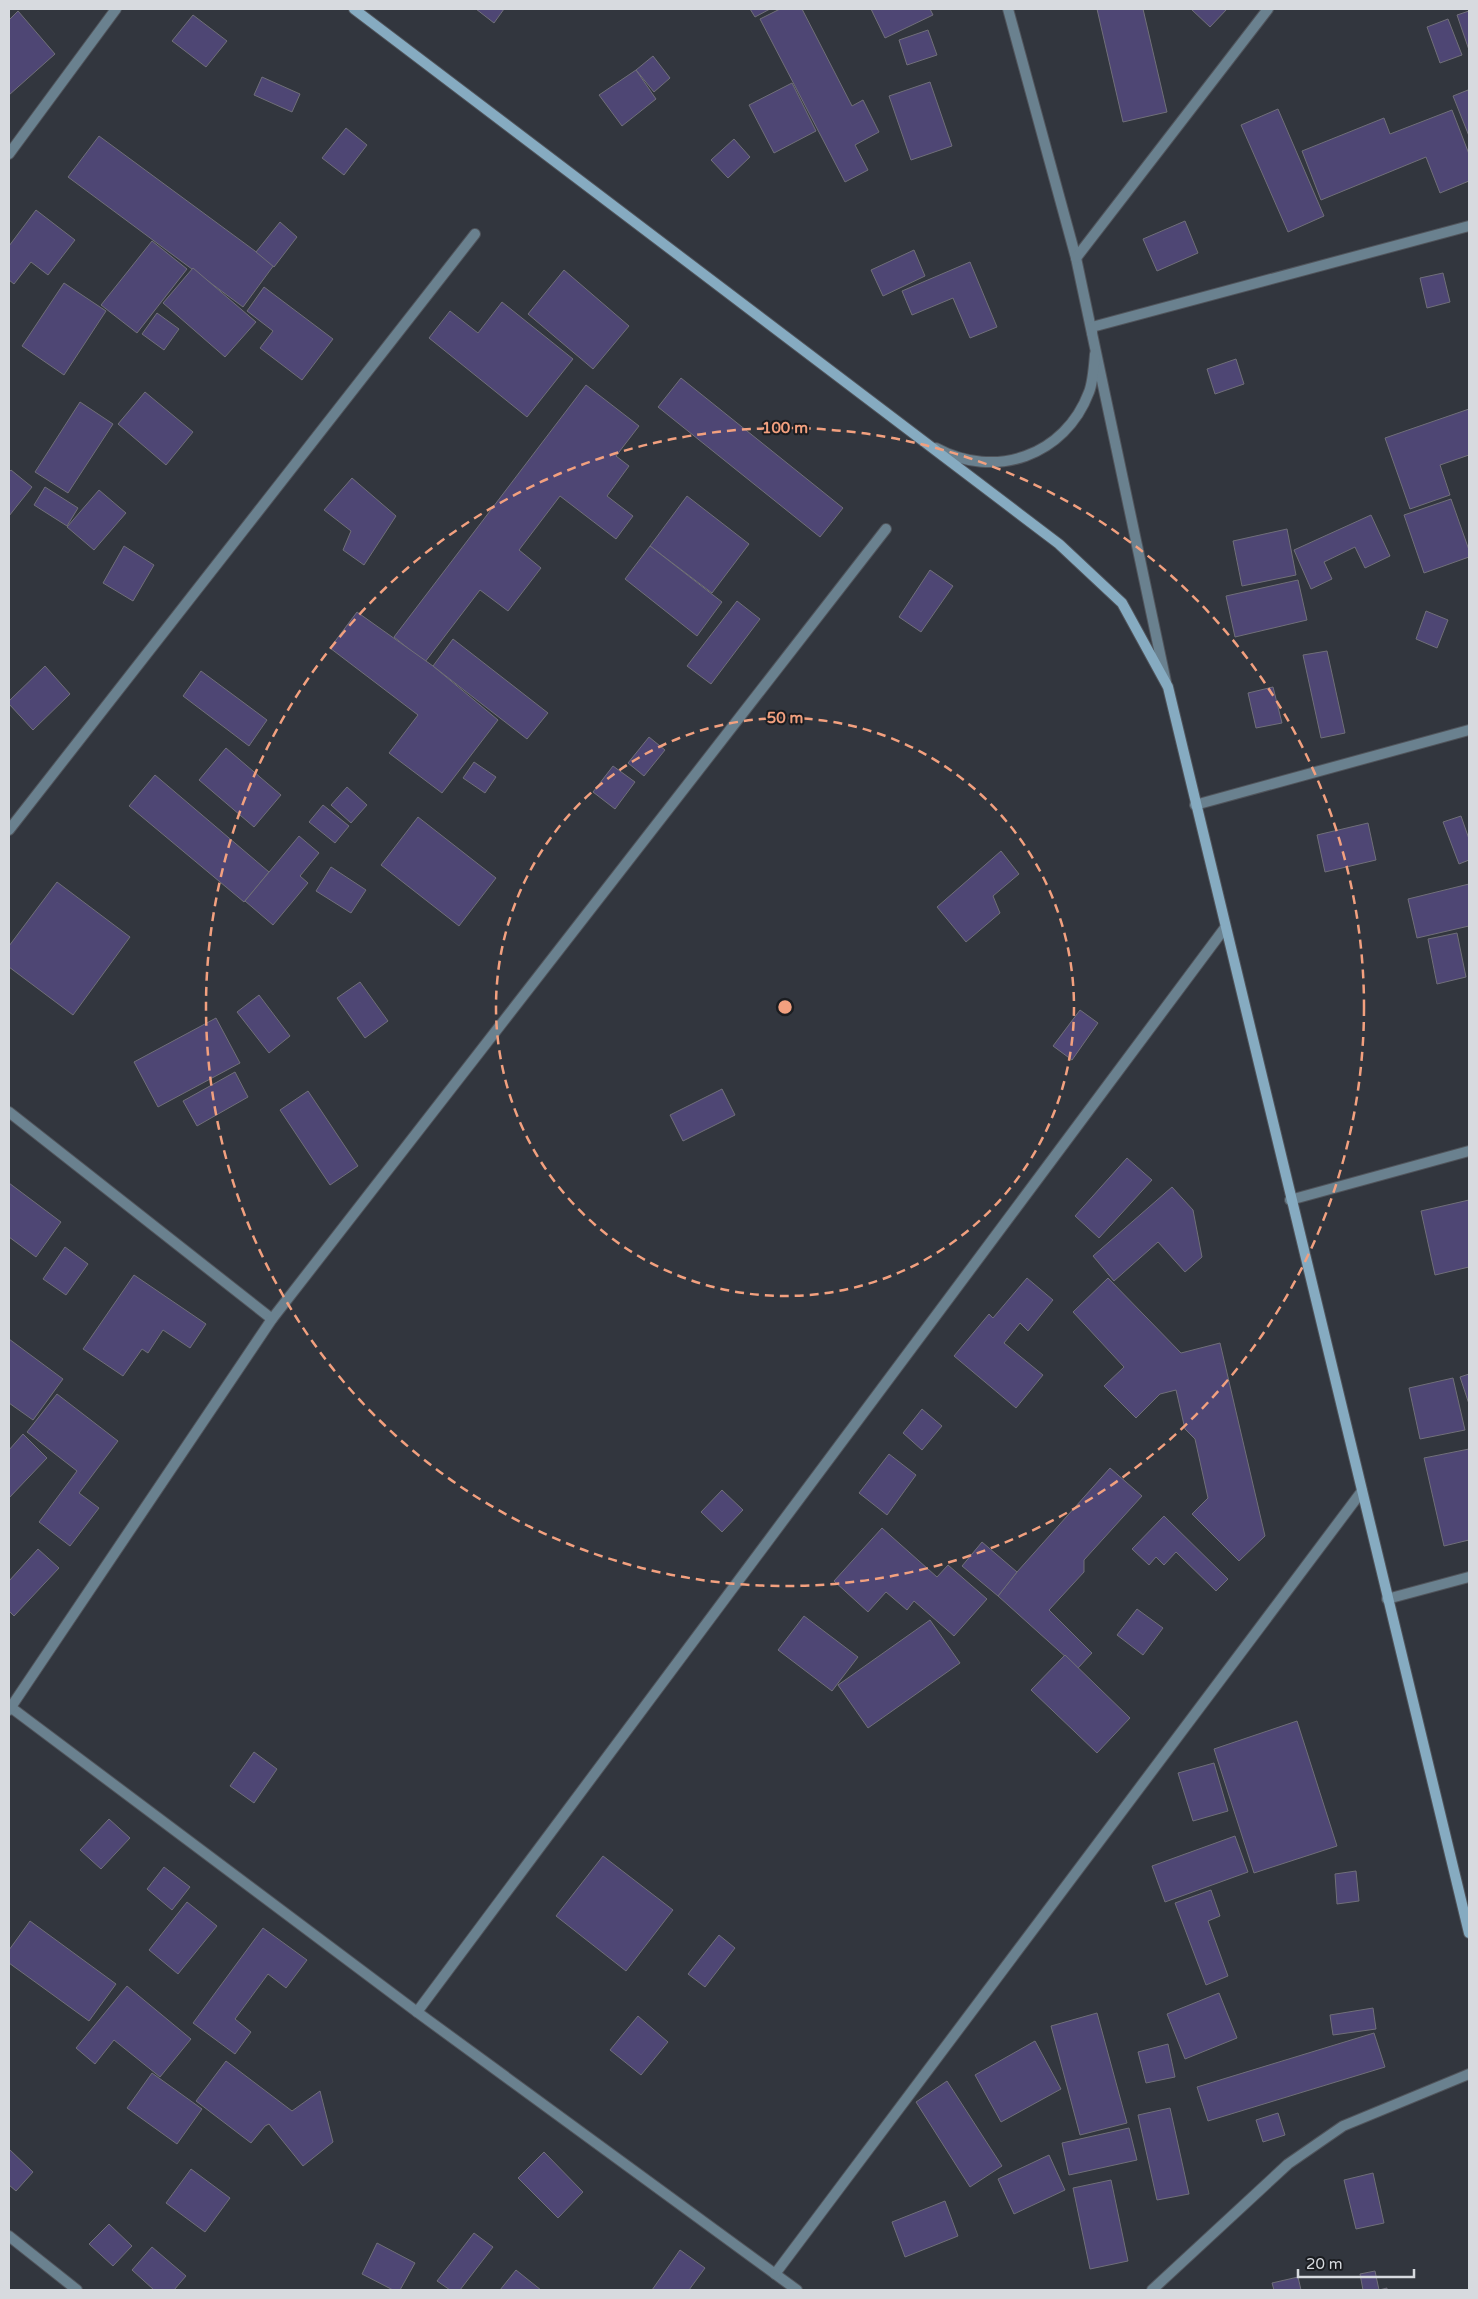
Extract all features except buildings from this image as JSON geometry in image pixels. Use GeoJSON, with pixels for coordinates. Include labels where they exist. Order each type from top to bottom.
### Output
{"type":"FeatureCollection","features":[{"type":"Feature","properties":{"kind":"street"},"geometry":{"type":"LineString","coordinates":[[9,154],[116,9]]}},
{"type":"Feature","properties":{"kind":"street"},"geometry":{"type":"LineString","coordinates":[[354,9],[1059,544],[1122,603],[1168,687]]}},
{"type":"Feature","properties":{"kind":"street"},"geometry":{"type":"LineString","coordinates":[[1008,9],[1076,258],[1168,687],[1224,929],[1469,1933]]}},
{"type":"Feature","properties":{"kind":"street"},"geometry":{"type":"LineString","coordinates":[[1076,258],[1268,9]]}},
{"type":"Feature","properties":{"kind":"street"},"geometry":{"type":"LineString","coordinates":[[1092,327],[1469,226]]}},
{"type":"Feature","properties":{"kind":"street"},"geometry":{"type":"LineString","coordinates":[[9,830],[475,234]]}},
{"type":"Feature","properties":{"kind":"street"},"geometry":{"type":"LineString","coordinates":[[916,437],[943,452],[977,462],[1013,461],[1047,448],[1073,424],[1090,391],[1095,356],[1092,327]]}},
{"type":"Feature","properties":{"kind":"street"},"geometry":{"type":"LineString","coordinates":[[797,2290],[417,2012],[9,1708],[272,1319],[886,529]]}},
{"type":"Feature","properties":{"kind":"street"},"geometry":{"type":"LineString","coordinates":[[1195,805],[1469,730]]}},
{"type":"Feature","properties":{"kind":"street"},"geometry":{"type":"LineString","coordinates":[[417,2012],[1224,929]]}},
{"type":"Feature","properties":{"kind":"street"},"geometry":{"type":"LineString","coordinates":[[9,1112],[272,1319]]}},
{"type":"Feature","properties":{"kind":"street"},"geometry":{"type":"LineString","coordinates":[[1290,1200],[1469,1151]]}},
{"type":"Feature","properties":{"kind":"street"},"geometry":{"type":"LineString","coordinates":[[775,2274],[1362,1491]]}},
{"type":"Feature","properties":{"kind":"street"},"geometry":{"type":"LineString","coordinates":[[1387,1599],[1469,1577]]}},
{"type":"Feature","properties":{"kind":"street"},"geometry":{"type":"LineString","coordinates":[[1152,2290],[1288,2164],[1342,2126],[1469,2074]]}},
{"type":"Feature","properties":{"kind":"street"},"geometry":{"type":"LineString","coordinates":[[9,2236],[77,2290]]}}]}
